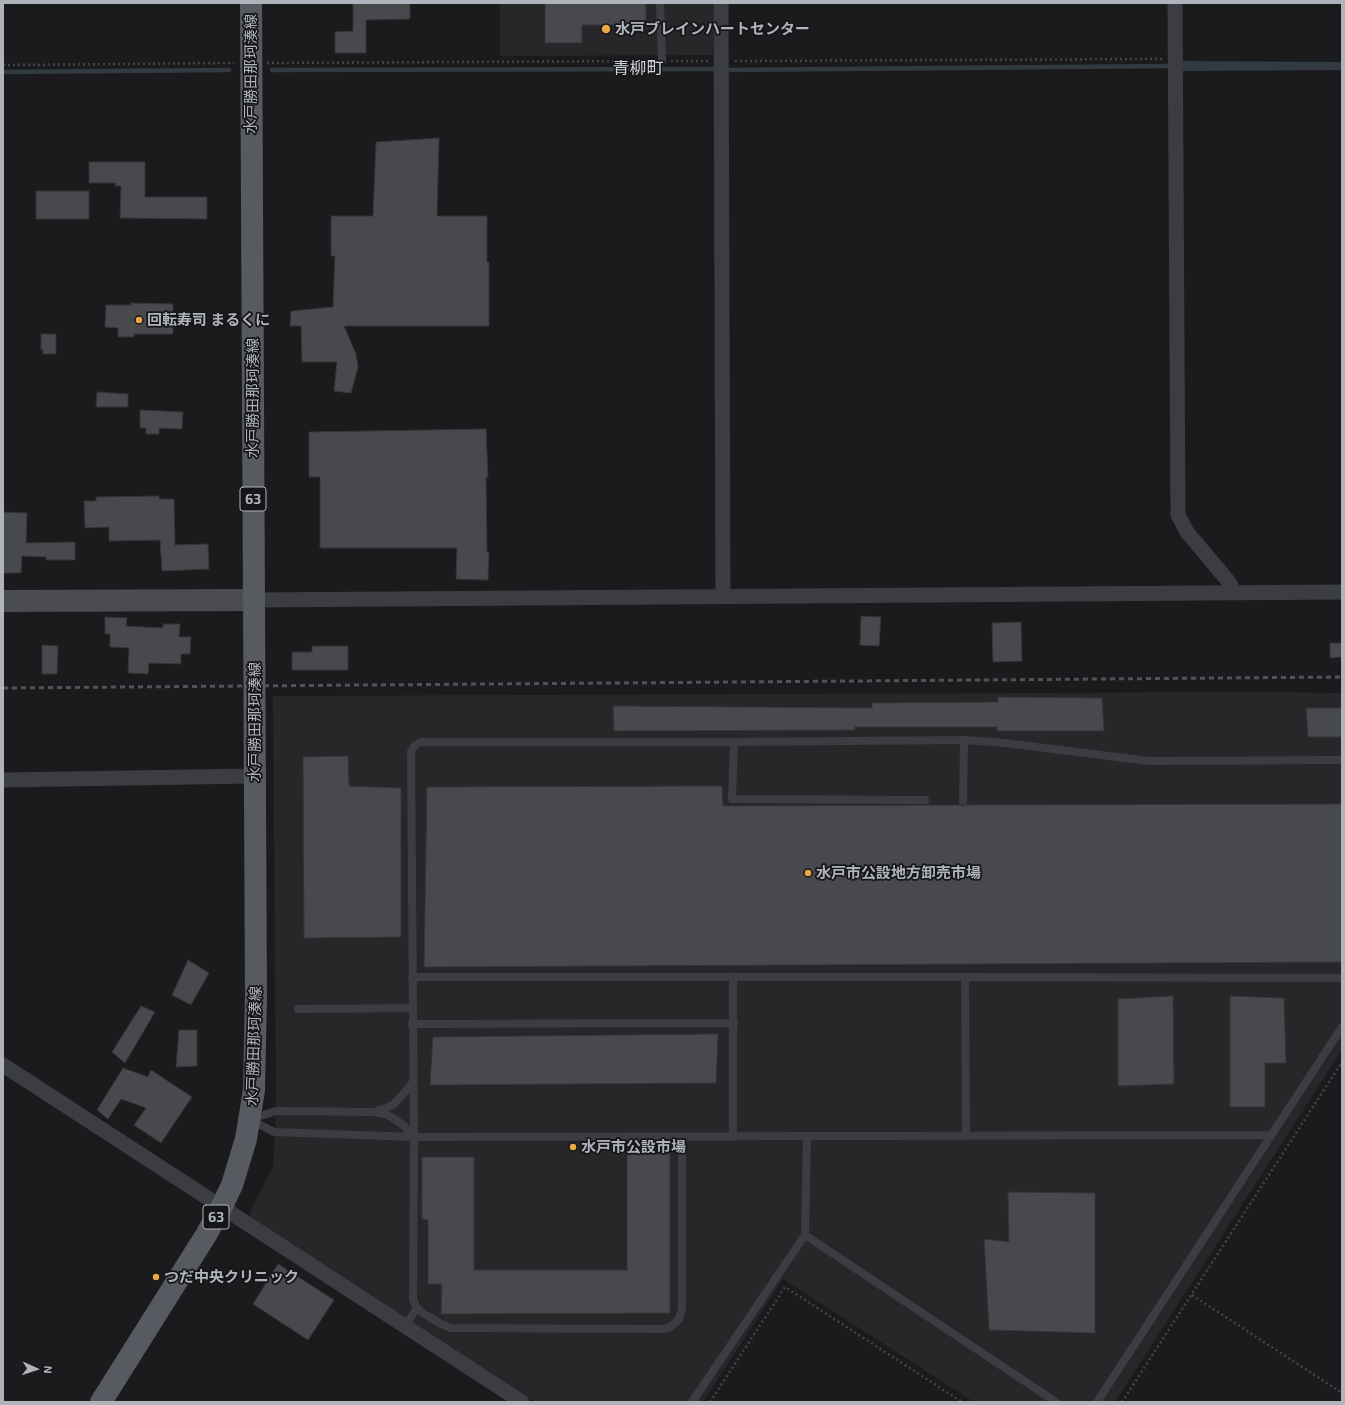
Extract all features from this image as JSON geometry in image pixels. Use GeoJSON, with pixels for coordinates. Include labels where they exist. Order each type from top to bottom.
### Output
{"type":"FeatureCollection","features":[{"type":"Feature","properties":{"kind":"main road","name":"水戸勝田那珂湊線"},"geometry":{"type":"LineString","coordinates":[[101,1402],[206,1235],[222,1206],[232,1185],[239,1164],[250,1120],[254,1090],[256,1034],[251,3]]}},
{"type":"Feature","properties":{"kind":"street"},"geometry":{"type":"LineString","coordinates":[[721,3],[723,596]]}},
{"type":"Feature","properties":{"kind":"street"},"geometry":{"type":"LineString","coordinates":[[1175,3],[1178,515],[1186,532],[1229,582],[1234,592]]}},
{"type":"Feature","properties":{"kind":"street"},"geometry":{"type":"LineString","coordinates":[[3,601],[1342,592]]}},
{"type":"Feature","properties":{"kind":"street"},"geometry":{"type":"LineString","coordinates":[[3,780],[255,776]]}},
{"type":"Feature","properties":{"kind":"street"},"geometry":{"type":"LineString","coordinates":[[3,1065],[522,1402]]}},
{"type":"Feature","properties":{"kind":"lane"},"geometry":{"type":"LineString","coordinates":[[660,3],[662,60]]}},
{"type":"Feature","properties":{"kind":"lane"},"geometry":{"type":"LineString","coordinates":[[963,801],[964,740]]}},
{"type":"Feature","properties":{"kind":"lane"},"geometry":{"type":"LineString","coordinates":[[682,1137],[682,1309],[679,1319],[672,1326],[664,1329],[451,1328],[441,1324],[417,1308],[413,1300],[414,1137],[411,752],[414,745],[421,742],[964,740],[1005,743],[1149,761],[1342,760]]}},
{"type":"Feature","properties":{"kind":"lane"},"geometry":{"type":"LineString","coordinates":[[734,742],[732,798],[925,800]]}},
{"type":"Feature","properties":{"kind":"lane"},"geometry":{"type":"LineString","coordinates":[[412,977],[733,976],[1342,978]]}},
{"type":"Feature","properties":{"kind":"lane"},"geometry":{"type":"LineString","coordinates":[[733,976],[733,1137]]}},
{"type":"Feature","properties":{"kind":"lane"},"geometry":{"type":"LineString","coordinates":[[965,977],[966,1136]]}},
{"type":"Feature","properties":{"kind":"lane"},"geometry":{"type":"LineString","coordinates":[[298,1008],[412,1008]]}},
{"type":"Feature","properties":{"kind":"lane"},"geometry":{"type":"LineString","coordinates":[[412,1024],[734,1022]]}},
{"type":"Feature","properties":{"kind":"lane"},"geometry":{"type":"LineString","coordinates":[[1097,1402],[1342,1027]]}},
{"type":"Feature","properties":{"kind":"lane"},"geometry":{"type":"LineString","coordinates":[[373,1112],[393,1104],[413,1082]]}},
{"type":"Feature","properties":{"kind":"lane"},"geometry":{"type":"LineString","coordinates":[[250,1120],[276,1111],[373,1112],[385,1114],[393,1118],[404,1126],[414,1137]]}},
{"type":"Feature","properties":{"kind":"lane"},"geometry":{"type":"LineString","coordinates":[[250,1120],[274,1132],[414,1137],[1271,1135]]}},
{"type":"Feature","properties":{"kind":"lane"},"geometry":{"type":"LineString","coordinates":[[692,1402],[805,1235],[807,1137]]}},
{"type":"Feature","properties":{"kind":"lane"},"geometry":{"type":"LineString","coordinates":[[805,1235],[1056,1402]]}},
{"type":"Feature","properties":{"kind":"lane"},"geometry":{"type":"LineString","coordinates":[[404,1326],[417,1308]]}},
{"type":"Feature","properties":{"kind":"path"},"geometry":{"type":"LineString","coordinates":[[3,65],[662,60],[1175,59]]}},
{"type":"Feature","properties":{"kind":"path"},"geometry":{"type":"LineString","coordinates":[[1122,1402],[1342,1062]]}},
{"type":"Feature","properties":{"kind":"path"},"geometry":{"type":"LineString","coordinates":[[710,1402],[785,1287],[962,1402]]}},
{"type":"Feature","properties":{"kind":"path"},"geometry":{"type":"LineString","coordinates":[[1192,1295],[1342,1393]]}},
{"type":"Feature","properties":{"kind":"shaded area","name":"水戸ブレインハートセンター"},"geometry":{"type":"Polygon","coordinates":[[[500,3],[713,3],[713,55],[500,56],[500,3]]]}},
{"type":"Feature","properties":{"kind":"shaded area"},"geometry":{"type":"Polygon","coordinates":[[[1179,61],[1342,62],[1342,70],[1180,71],[1179,61]]]}},
{"type":"Feature","properties":{"kind":"shaded area","name":"水戸市公設地方卸売市場"},"geometry":{"type":"Polygon","coordinates":[[[1261,692],[1342,693],[1342,1050],[1115,1402],[974,1402],[783,1279],[703,1402],[536,1402],[251,1219],[250,1212],[273,1167],[276,1111],[273,696],[1261,692]]]}},
{"type":"Feature","properties":{"kind":"building"},"geometry":{"type":"Polygon","coordinates":[[[353,3],[410,3],[410,19],[366,20],[366,53],[335,53],[335,32],[353,31],[353,3]]]}},
{"type":"Feature","properties":{"kind":"building"},"geometry":{"type":"Polygon","coordinates":[[[545,3],[646,3],[646,25],[582,25],[582,43],[545,43],[545,3]]]}},
{"type":"Feature","properties":{"kind":"building"},"geometry":{"type":"Polygon","coordinates":[[[439,138],[437,216],[487,216],[489,326],[344,326],[356,354],[358,367],[351,393],[334,391],[337,362],[302,362],[301,326],[290,326],[291,311],[333,307],[335,256],[331,256],[331,216],[373,216],[376,142],[439,138]]]}},
{"type":"Feature","properties":{"kind":"building"},"geometry":{"type":"Polygon","coordinates":[[[89,162],[145,162],[145,197],[207,197],[207,219],[120,218],[121,186],[115,186],[116,183],[89,183],[89,162]]]}},
{"type":"Feature","properties":{"kind":"building"},"geometry":{"type":"Polygon","coordinates":[[[36,191],[89,191],[89,219],[36,219],[36,191]]]}},
{"type":"Feature","properties":{"kind":"building","name":"回転寿司 まるくに"},"geometry":{"type":"Polygon","coordinates":[[[131,303],[173,304],[173,334],[134,334],[134,337],[118,337],[118,328],[105,327],[106,305],[131,305],[131,303]]]}},
{"type":"Feature","properties":{"kind":"building"},"geometry":{"type":"Polygon","coordinates":[[[41,334],[56,334],[56,354],[43,354],[43,350],[41,350],[41,334]]]}},
{"type":"Feature","properties":{"kind":"building"},"geometry":{"type":"Polygon","coordinates":[[[97,392],[128,394],[128,407],[96,407],[97,392]]]}},
{"type":"Feature","properties":{"kind":"building"},"geometry":{"type":"Polygon","coordinates":[[[140,410],[183,412],[182,429],[159,428],[159,434],[146,434],[146,428],[140,428],[140,410]]]}},
{"type":"Feature","properties":{"kind":"building"},"geometry":{"type":"Polygon","coordinates":[[[486,429],[488,477],[486,477],[487,552],[489,552],[488,580],[456,579],[457,548],[320,548],[320,477],[309,477],[309,432],[486,429]]]}},
{"type":"Feature","properties":{"kind":"building"},"geometry":{"type":"Polygon","coordinates":[[[159,496],[159,499],[174,499],[175,545],[208,544],[209,569],[162,571],[160,540],[109,541],[109,527],[85,528],[84,501],[96,501],[96,497],[159,496]]]}},
{"type":"Feature","properties":{"kind":"building"},"geometry":{"type":"Polygon","coordinates":[[[3,512],[27,513],[26,543],[75,542],[75,560],[46,560],[46,557],[22,556],[21,573],[3,573],[3,512]]]}},
{"type":"Feature","properties":{"kind":"building"},"geometry":{"type":"Polygon","coordinates":[[[861,616],[881,617],[879,646],[860,645],[861,616]]]}},
{"type":"Feature","properties":{"kind":"building"},"geometry":{"type":"Polygon","coordinates":[[[105,617],[127,618],[126,626],[163,628],[163,624],[180,624],[179,637],[191,637],[190,654],[181,654],[181,664],[149,663],[148,674],[128,673],[129,648],[110,647],[110,634],[105,634],[105,617]]]}},
{"type":"Feature","properties":{"kind":"building"},"geometry":{"type":"Polygon","coordinates":[[[1021,622],[1022,661],[993,662],[992,623],[1021,622]]]}},
{"type":"Feature","properties":{"kind":"building"},"geometry":{"type":"Polygon","coordinates":[[[1330,643],[1342,643],[1342,657],[1330,658],[1330,643]]]}},
{"type":"Feature","properties":{"kind":"building"},"geometry":{"type":"Polygon","coordinates":[[[42,645],[58,646],[57,674],[42,674],[42,645]]]}},
{"type":"Feature","properties":{"kind":"building"},"geometry":{"type":"Polygon","coordinates":[[[312,646],[348,646],[348,670],[292,670],[292,652],[312,652],[312,646]]]}},
{"type":"Feature","properties":{"kind":"building"},"geometry":{"type":"Polygon","coordinates":[[[998,697],[1102,698],[1104,731],[997,731],[997,727],[855,727],[855,730],[614,731],[613,706],[872,708],[872,703],[998,702],[998,697]]]}},
{"type":"Feature","properties":{"kind":"building"},"geometry":{"type":"Polygon","coordinates":[[[1306,708],[1342,708],[1342,737],[1308,737],[1306,708]]]}},
{"type":"Feature","properties":{"kind":"building"},"geometry":{"type":"Polygon","coordinates":[[[348,756],[349,786],[401,788],[401,937],[304,938],[303,757],[348,756]]]}},
{"type":"Feature","properties":{"kind":"building"},"geometry":{"type":"Polygon","coordinates":[[[722,786],[723,806],[1342,804],[1342,962],[424,967],[427,787],[722,786]]]}},
{"type":"Feature","properties":{"kind":"building"},"geometry":{"type":"Polygon","coordinates":[[[188,960],[209,973],[191,1005],[172,995],[188,960]]]}},
{"type":"Feature","properties":{"kind":"building"},"geometry":{"type":"Polygon","coordinates":[[[1173,996],[1174,1084],[1118,1086],[1118,999],[1173,996]]]}},
{"type":"Feature","properties":{"kind":"building"},"geometry":{"type":"Polygon","coordinates":[[[1230,996],[1284,998],[1286,1063],[1265,1063],[1265,1107],[1230,1107],[1230,996]]]}},
{"type":"Feature","properties":{"kind":"building"},"geometry":{"type":"Polygon","coordinates":[[[141,1006],[155,1012],[125,1063],[112,1052],[141,1006]]]}},
{"type":"Feature","properties":{"kind":"building"},"geometry":{"type":"Polygon","coordinates":[[[179,1030],[197,1030],[197,1066],[176,1067],[179,1030]]]}},
{"type":"Feature","properties":{"kind":"building"},"geometry":{"type":"Polygon","coordinates":[[[718,1034],[716,1083],[430,1085],[433,1037],[718,1034]]]}},
{"type":"Feature","properties":{"kind":"building"},"geometry":{"type":"Polygon","coordinates":[[[123,1068],[148,1077],[151,1070],[192,1097],[161,1143],[134,1125],[146,1108],[121,1099],[108,1119],[97,1110],[123,1068]]]}},
{"type":"Feature","properties":{"kind":"building"},"geometry":{"type":"Polygon","coordinates":[[[627,1154],[670,1154],[670,1313],[441,1314],[442,1284],[428,1284],[428,1220],[422,1219],[422,1157],[474,1157],[474,1270],[627,1270],[627,1154]]]}},
{"type":"Feature","properties":{"kind":"building"},"geometry":{"type":"Polygon","coordinates":[[[1008,1192],[1095,1193],[1095,1333],[989,1330],[984,1239],[1009,1242],[1008,1192]]]}},
{"type":"Feature","properties":{"kind":"building"},"geometry":{"type":"Polygon","coordinates":[[[278,1264],[334,1300],[308,1340],[253,1304],[278,1264]]]}},
{"type":"Feature","properties":{"kind":"waterway"},"geometry":{"type":"LineString","coordinates":[[727,70],[1169,66]]}},
{"type":"Feature","properties":{"kind":"waterway"},"geometry":{"type":"LineString","coordinates":[[272,70],[714,69]]}},
{"type":"Feature","properties":{"kind":"waterway"},"geometry":{"type":"LineString","coordinates":[[3,72],[229,70]]}},
{"type":"Feature","properties":{"kind":"railway"},"geometry":{"type":"LineString","coordinates":[[3,688],[1342,677]]}},
{"type":"Feature","properties":{"kind":"place","name":"水戸ブレインハートセンター"},"geometry":{"type":"Point","coordinates":[606,29]}},
{"type":"Feature","properties":{"kind":"place","name":"回転寿司 まるくに"},"geometry":{"type":"Point","coordinates":[139,320]}},
{"type":"Feature","properties":{"kind":"place","name":"水戸市公設地方卸売市場"},"geometry":{"type":"Point","coordinates":[808,873]}},
{"type":"Feature","properties":{"kind":"place","name":"水戸市公設市場"},"geometry":{"type":"Point","coordinates":[573,1147]}},
{"type":"Feature","properties":{"kind":"place","name":"つだ中央クリニック"},"geometry":{"type":"Point","coordinates":[156,1277]}},
{"type":"Feature","properties":{"kind":"district","name":"青柳町"},"geometry":{"type":"Point","coordinates":[638,68]}}]}
